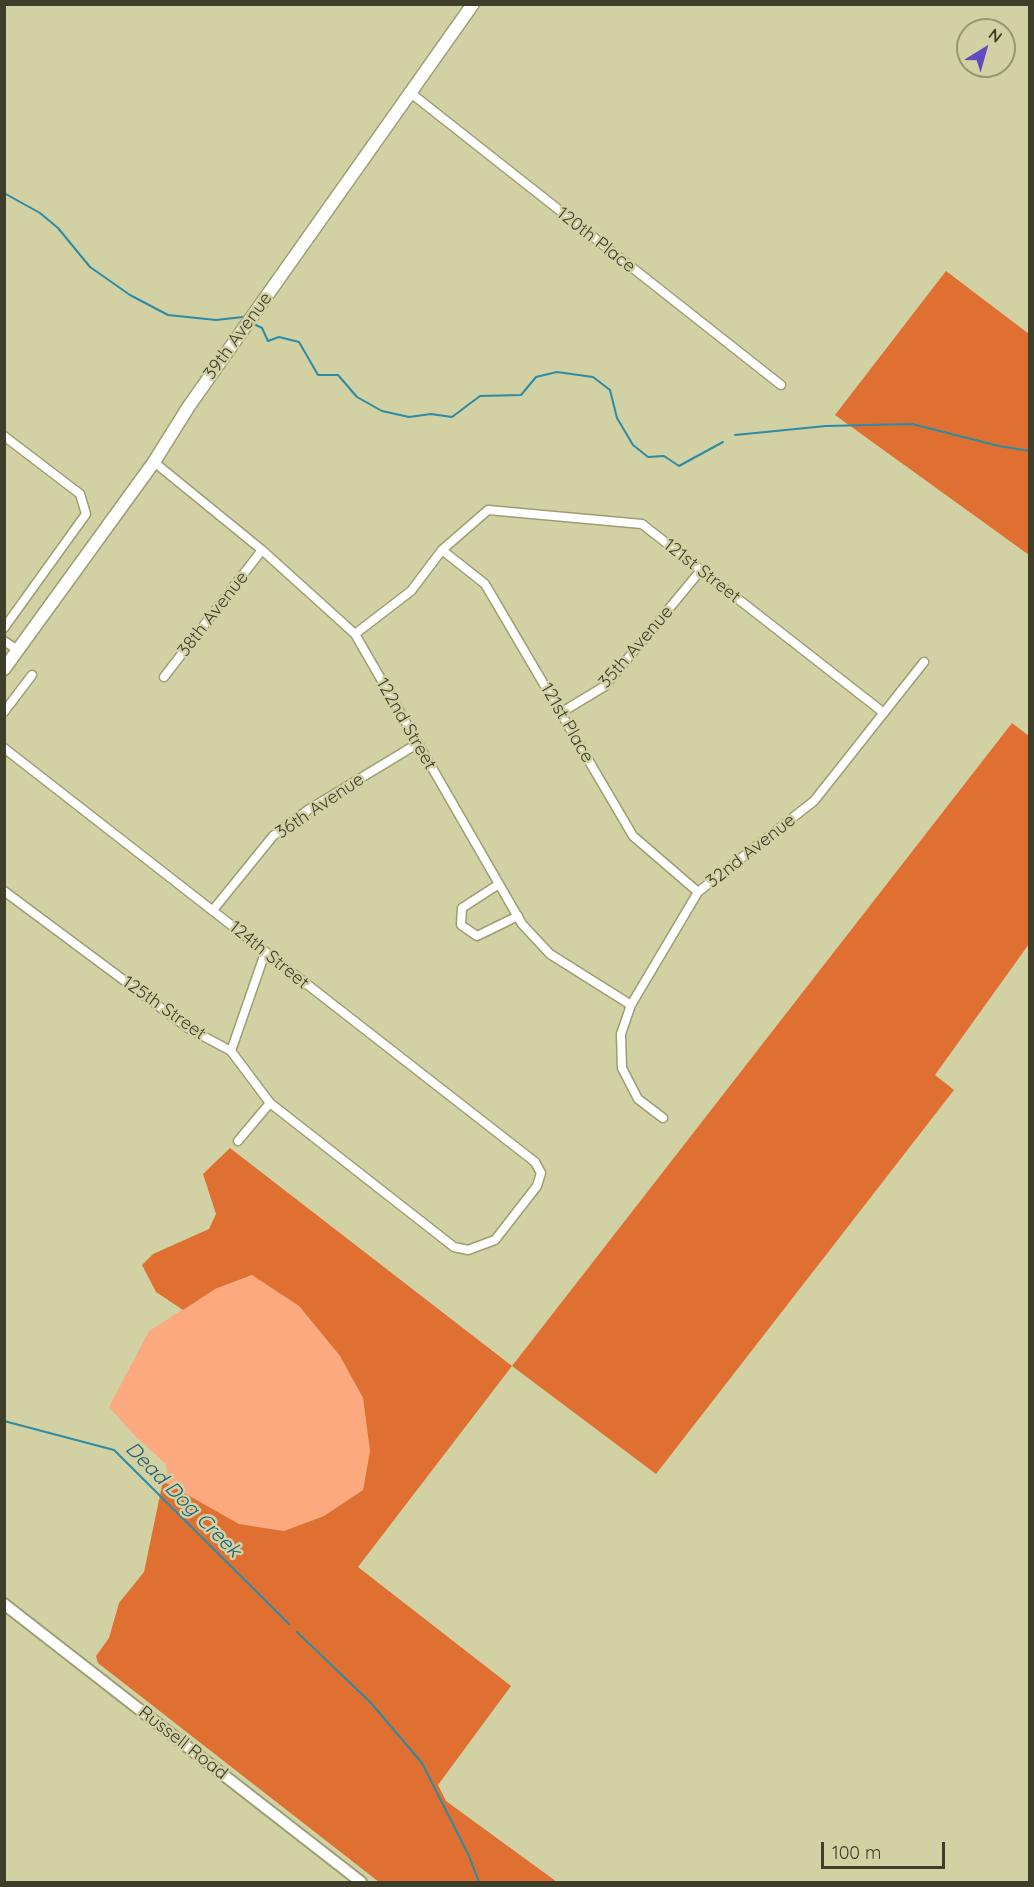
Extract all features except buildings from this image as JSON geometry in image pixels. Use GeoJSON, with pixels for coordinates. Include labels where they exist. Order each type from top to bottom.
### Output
{"type":"FeatureCollection","features":[{"type":"Feature","properties":{"kind":"main road","name":"39th Avenue"},"geometry":{"type":"LineString","coordinates":[[4,669],[154,462],[189,406],[412,94],[473,4]]}},
{"type":"Feature","properties":{"kind":"street","name":"120th Place"},"geometry":{"type":"LineString","coordinates":[[412,94],[780,386]]}},
{"type":"Feature","properties":{"kind":"street"},"geometry":{"type":"LineString","coordinates":[[4,436],[80,494],[87,514],[4,628]]}},
{"type":"Feature","properties":{"kind":"street","name":"122nd Street"},"geometry":{"type":"LineString","coordinates":[[154,462],[262,550],[355,634],[518,916],[550,954],[631,1005]]}},
{"type":"Feature","properties":{"kind":"street","name":"121st Street"},"geometry":{"type":"LineString","coordinates":[[441,550],[488,510],[642,524],[884,713]]}},
{"type":"Feature","properties":{"kind":"street","name":"38th Avenue"},"geometry":{"type":"LineString","coordinates":[[164,677],[262,550]]}},
{"type":"Feature","properties":{"kind":"street"},"geometry":{"type":"LineString","coordinates":[[355,634],[411,591],[441,550]]}},
{"type":"Feature","properties":{"kind":"street","name":"121st Place"},"geometry":{"type":"LineString","coordinates":[[441,550],[484,584],[562,712],[633,836],[698,892]]}},
{"type":"Feature","properties":{"kind":"street","name":"35th Avenue"},"geometry":{"type":"LineString","coordinates":[[562,712],[605,686],[701,570]]}},
{"type":"Feature","properties":{"kind":"street"},"geometry":{"type":"LineString","coordinates":[[4,640],[18,650]]}},
{"type":"Feature","properties":{"kind":"street","name":"32nd Avenue"},"geometry":{"type":"LineString","coordinates":[[663,1118],[638,1099],[622,1068],[621,1034],[631,1005],[698,892],[814,801],[924,662]]}},
{"type":"Feature","properties":{"kind":"street"},"geometry":{"type":"LineString","coordinates":[[4,712],[32,675]]}},
{"type":"Feature","properties":{"kind":"street","name":"36th Avenue"},"geometry":{"type":"LineString","coordinates":[[213,910],[273,836],[308,810],[417,744]]}},
{"type":"Feature","properties":{"kind":"street","name":"124th Street"},"geometry":{"type":"LineString","coordinates":[[4,748],[535,1162],[541,1173],[537,1186],[500,1237],[475,1248],[454,1246]]}},
{"type":"Feature","properties":{"kind":"street"},"geometry":{"type":"LineString","coordinates":[[499,884],[462,908],[461,925],[477,936],[518,916]]}},
{"type":"Feature","properties":{"kind":"street","name":"125th Street"},"geometry":{"type":"LineString","coordinates":[[4,891],[188,1028],[231,1051],[270,1103],[454,1246]]}},
{"type":"Feature","properties":{"kind":"street"},"geometry":{"type":"LineString","coordinates":[[231,1051],[265,953]]}},
{"type":"Feature","properties":{"kind":"street"},"geometry":{"type":"LineString","coordinates":[[238,1141],[270,1103]]}},
{"type":"Feature","properties":{"kind":"street","name":"Russell Road"},"geometry":{"type":"LineString","coordinates":[[4,1604],[362,1882]]}},
{"type":"Feature","properties":{"kind":"shaded area"},"geometry":{"type":"Polygon","coordinates":[[[946,271],[1029,334],[1029,555],[835,415],[946,271]]]}},
{"type":"Feature","properties":{"kind":"shaded area"},"geometry":{"type":"Polygon","coordinates":[[[1012,723],[1029,736],[1029,944],[935,1075],[954,1090],[656,1474],[512,1366],[1012,723]]]}},
{"type":"Feature","properties":{"kind":"shaded area"},"geometry":{"type":"Polygon","coordinates":[[[230,1148],[512,1366],[358,1567],[511,1686],[438,1785],[446,1801],[557,1882],[379,1882],[98,1663],[96,1656],[109,1638],[119,1603],[144,1572],[163,1481],[239,1524],[284,1531],[324,1516],[363,1490],[370,1451],[363,1398],[340,1356],[299,1306],[252,1275],[215,1289],[183,1310],[156,1292],[142,1265],[153,1254],[209,1229],[216,1214],[203,1174],[230,1148]]]}},
{"type":"Feature","properties":{"kind":"shaded area"},"geometry":{"type":"Polygon","coordinates":[[[253,1275],[299,1306],[340,1356],[363,1398],[370,1451],[363,1490],[324,1516],[284,1531],[239,1524],[168,1484],[166,1464],[136,1437],[109,1407],[149,1331],[215,1289],[253,1275]]]}},
{"type":"Feature","properties":{"kind":"waterway"},"geometry":{"type":"LineString","coordinates":[[4,193],[40,213],[58,228],[90,267],[130,295],[168,315],[216,320],[243,317]]}},
{"type":"Feature","properties":{"kind":"waterway"},"geometry":{"type":"LineString","coordinates":[[256,325],[262,328],[268,341],[279,337],[299,342],[318,375],[338,375],[357,397],[382,411],[409,417],[431,414],[452,417],[480,396],[521,395],[536,377],[557,372],[593,377],[610,390],[617,418],[633,445],[648,457],[664,456],[679,466],[723,442]]}},
{"type":"Feature","properties":{"kind":"waterway"},"geometry":{"type":"LineString","coordinates":[[735,435],[826,426],[912,424],[999,446],[1030,451]]}},
{"type":"Feature","properties":{"kind":"waterway","name":"Dead Dog Creek"},"geometry":{"type":"LineString","coordinates":[[4,1421],[114,1450],[289,1624]]}},
{"type":"Feature","properties":{"kind":"waterway","name":"Dead Dog Creek"},"geometry":{"type":"LineString","coordinates":[[297,1632],[371,1703],[422,1763],[469,1856],[479,1882]]}}]}
